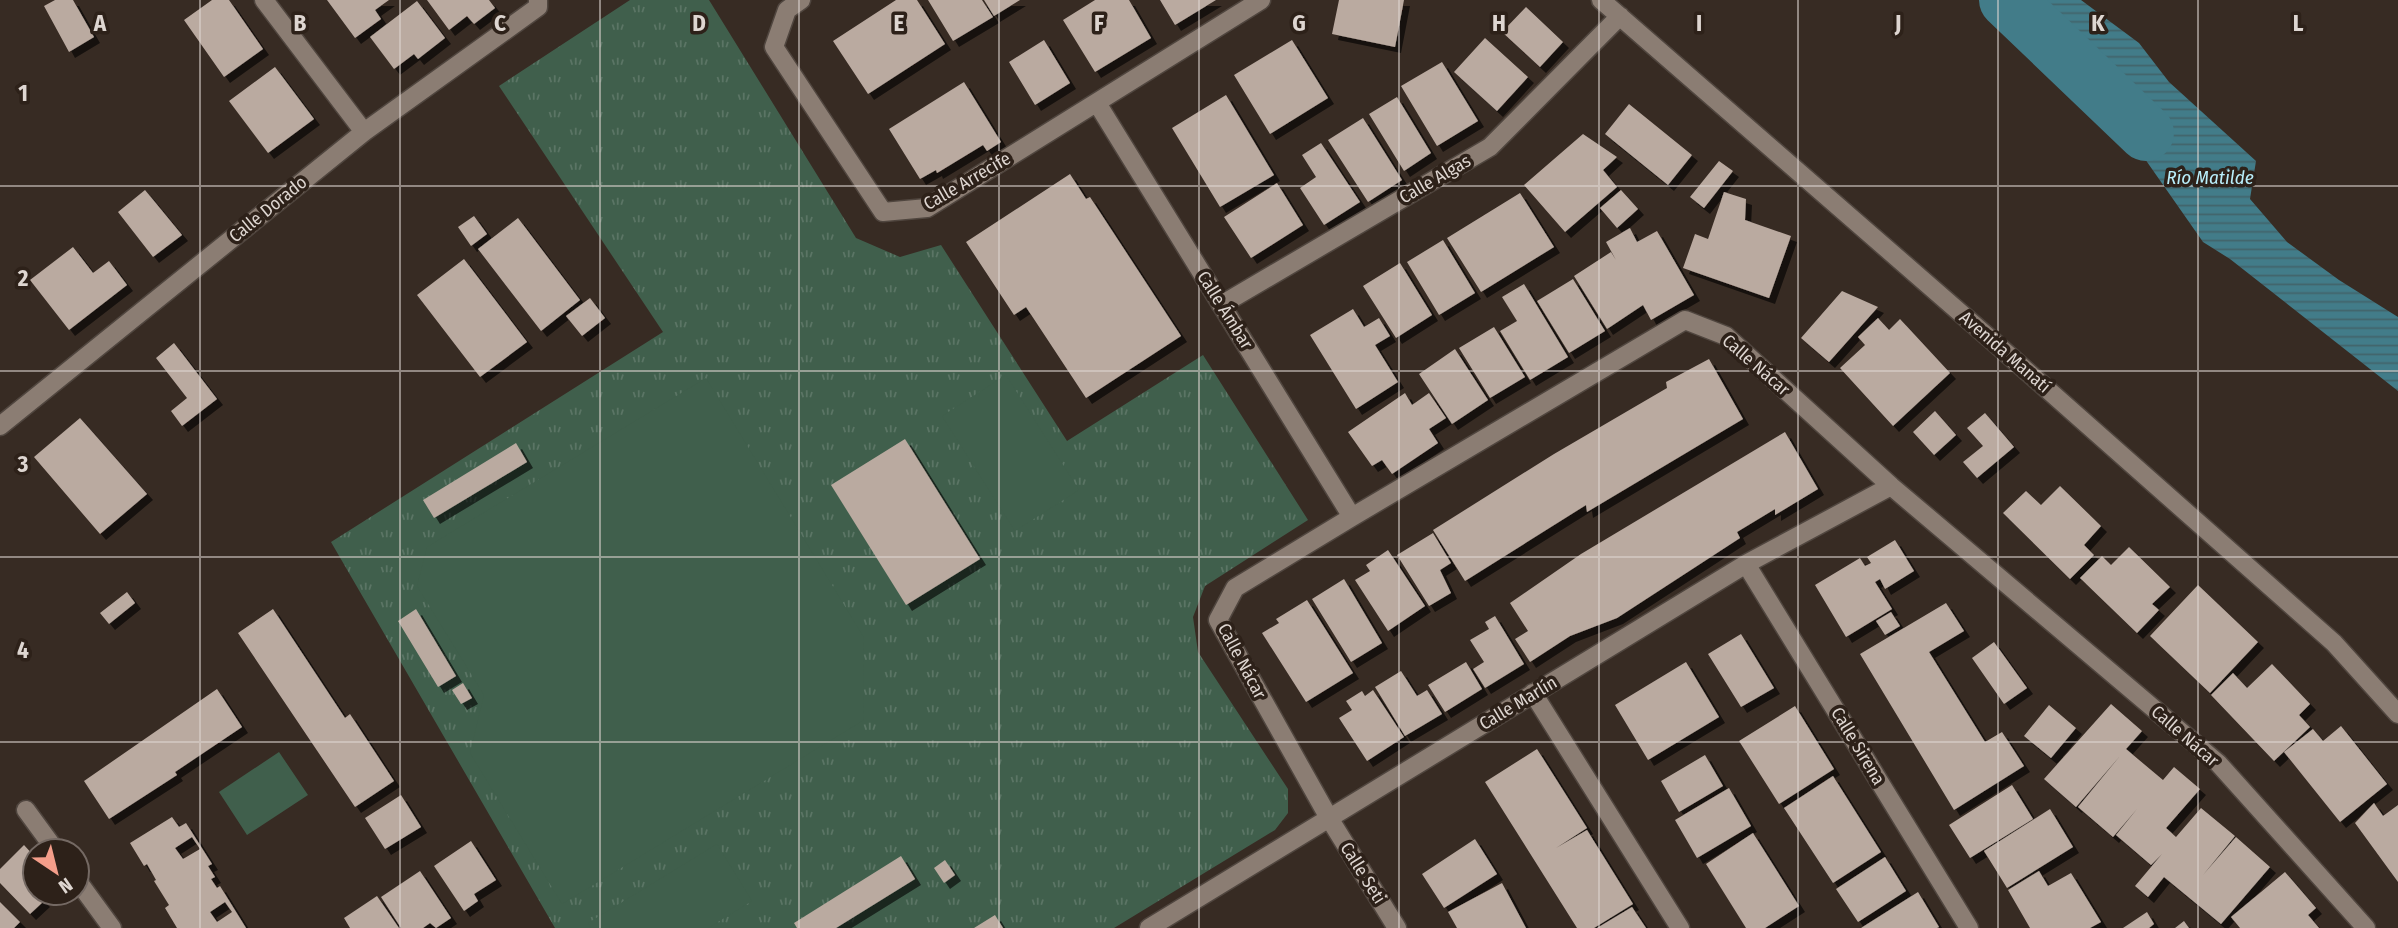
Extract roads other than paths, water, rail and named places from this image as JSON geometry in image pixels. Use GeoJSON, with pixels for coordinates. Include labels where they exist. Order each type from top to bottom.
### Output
{"type":"FeatureCollection","features":[{"type":"Feature","properties":{"kind":"street"},"geometry":{"type":"LineString","coordinates":[[264,0],[364,132]]}},
{"type":"Feature","properties":{"kind":"street","name":"Calle Dorado"},"geometry":{"type":"LineString","coordinates":[[0,426],[364,132],[538,7],[538,0]]}},
{"type":"Feature","properties":{"kind":"street","name":"Calle Arrecife"},"geometry":{"type":"LineString","coordinates":[[801,0],[787,10],[774,47],[883,212],[927,208],[1261,0]]}},
{"type":"Feature","properties":{"kind":"street","name":"Avenida Manatí"},"geometry":{"type":"LineString","coordinates":[[1601,0],[2334,643],[2398,715]]}},
{"type":"Feature","properties":{"kind":"street","name":"Calle Algas"},"geometry":{"type":"LineString","coordinates":[[1221,304],[1490,147],[1620,16]]}},
{"type":"Feature","properties":{"kind":"street","name":"Calle Ámbar"},"geometry":{"type":"LineString","coordinates":[[1097,103],[1352,517]]}},
{"type":"Feature","properties":{"kind":"street","name":"Calle Nácar"},"geometry":{"type":"LineString","coordinates":[[1329,818],[1218,620],[1235,588],[1685,320],[1726,336],[1891,486],[2218,762],[2366,928]]}},
{"type":"Feature","properties":{"kind":"street","name":"Calle Marlín"},"geometry":{"type":"LineString","coordinates":[[1149,928],[1746,564],[1891,486]]}},
{"type":"Feature","properties":{"kind":"street","name":"Calle Sirena"},"geometry":{"type":"LineString","coordinates":[[1746,564],[1969,928]]}},
{"type":"Feature","properties":{"kind":"street"},"geometry":{"type":"LineString","coordinates":[[1533,694],[1680,928]]}},
{"type":"Feature","properties":{"kind":"street"},"geometry":{"type":"LineString","coordinates":[[26,810],[46,837]]}},
{"type":"Feature","properties":{"kind":"street","name":"Calle Seti"},"geometry":{"type":"LineString","coordinates":[[1329,818],[1396,928]]}},
{"type":"Feature","properties":{"kind":"street"},"geometry":{"type":"LineString","coordinates":[[91,899],[112,928]]}},
{"type":"Feature","properties":{"kind":"water","name":"Río Matilde"},"geometry":{"type":"Polygon","coordinates":[[[2010,0],[2081,0],[2139,43],[2169,82],[2256,161],[2250,199],[2287,242],[2339,280],[2398,317],[2398,391],[2230,259],[2203,242],[2066,46],[2010,0]]]}},
{"type":"Feature","properties":{"kind":"waterway","name":"Río Matilde"},"geometry":{"type":"LineString","coordinates":[[2007,0],[2146,133]]}}]}
